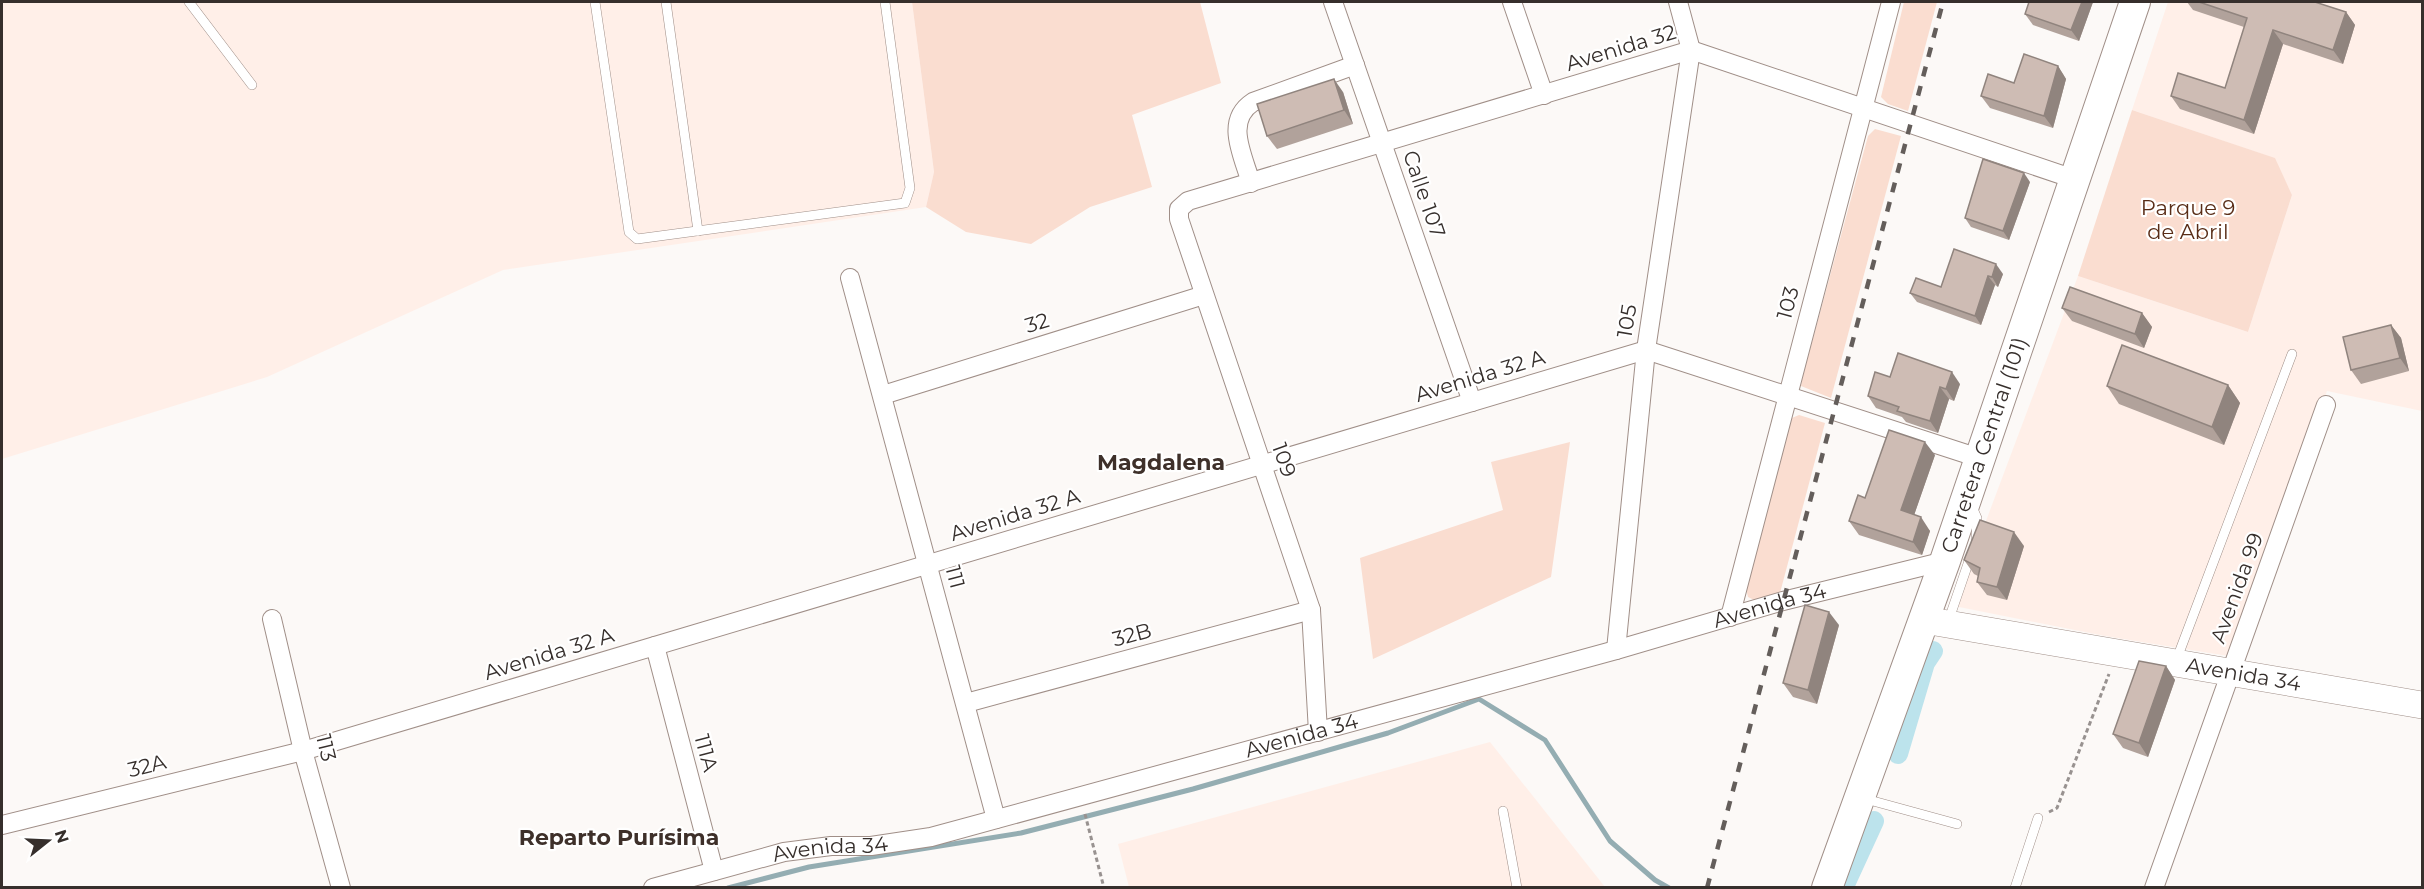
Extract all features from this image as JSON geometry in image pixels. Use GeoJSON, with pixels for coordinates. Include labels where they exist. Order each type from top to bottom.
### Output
{"type":"FeatureCollection","features":[{"type":"Feature","properties":{"kind":"main road","name":"Carretera Central (101)"},"geometry":{"type":"LineString","coordinates":[[1827,888],[1860,797],[1936,622],[1945,561],[2135,2]]}},
{"type":"Feature","properties":{"kind":"street","name":"Calle 107"},"geometry":{"type":"LineString","coordinates":[[1333,2],[1472,402]]}},
{"type":"Feature","properties":{"kind":"street"},"geometry":{"type":"LineString","coordinates":[[1512,2],[1545,95]]}},
{"type":"Feature","properties":{"kind":"street","name":"105"},"geometry":{"type":"LineString","coordinates":[[1616,650],[1646,350],[1691,50],[1678,2]]}},
{"type":"Feature","properties":{"kind":"street","name":"103"},"geometry":{"type":"LineString","coordinates":[[1730,617],[1891,2]]}},
{"type":"Feature","properties":{"kind":"street","name":"Avenida 32"},"geometry":{"type":"LineString","coordinates":[[1179,209],[1188,201],[1691,50],[2073,179]]}},
{"type":"Feature","properties":{"kind":"street"},"geometry":{"type":"LineString","coordinates":[[1251,183],[1237,132],[1236,120],[1242,109],[1252,102],[1355,65]]}},
{"type":"Feature","properties":{"kind":"street","name":"109"},"geometry":{"type":"LineString","coordinates":[[1179,209],[1179,219],[1204,295],[1311,610],[1318,732]]}},
{"type":"Feature","properties":{"kind":"street","name":"111"},"geometry":{"type":"LineString","coordinates":[[850,278],[996,819]]}},
{"type":"Feature","properties":{"kind":"street","name":"32"},"geometry":{"type":"LineString","coordinates":[[883,395],[1204,295]]}},
{"type":"Feature","properties":{"kind":"street"},"geometry":{"type":"LineString","coordinates":[[1646,350],[1979,458]]}},
{"type":"Feature","properties":{"kind":"street","name":"Avenida 32 A"},"geometry":{"type":"LineString","coordinates":[[303,752],[1646,350]]}},
{"type":"Feature","properties":{"kind":"street","name":"Avenida 99"},"geometry":{"type":"LineString","coordinates":[[2154,888],[2326,405]]}},
{"type":"Feature","properties":{"kind":"street","name":"Avenida 34"},"geometry":{"type":"LineString","coordinates":[[653,888],[784,852],[831,846],[871,846],[931,837],[1616,650],[1783,601],[1945,561]]}},
{"type":"Feature","properties":{"kind":"street","name":"32B"},"geometry":{"type":"LineString","coordinates":[[966,703],[1311,610]]}},
{"type":"Feature","properties":{"kind":"street","name":"113"},"geometry":{"type":"LineString","coordinates":[[272,619],[303,752],[341,888]]}},
{"type":"Feature","properties":{"kind":"street","name":"Avenida 34"},"geometry":{"type":"LineString","coordinates":[[1936,622],[2422,705]]}},
{"type":"Feature","properties":{"kind":"street","name":"111A"},"geometry":{"type":"LineString","coordinates":[[655,646],[714,871]]}},
{"type":"Feature","properties":{"kind":"street","name":"32A"},"geometry":{"type":"LineString","coordinates":[[2,825],[303,752]]}},
{"type":"Feature","properties":{"kind":"lane"},"geometry":{"type":"LineString","coordinates":[[189,2],[252,85]]}},
{"type":"Feature","properties":{"kind":"lane"},"geometry":{"type":"LineString","coordinates":[[595,2],[629,232],[637,239],[905,203],[910,188],[885,2]]}},
{"type":"Feature","properties":{"kind":"lane"},"geometry":{"type":"LineString","coordinates":[[666,2],[698,231]]}},
{"type":"Feature","properties":{"kind":"lane"},"geometry":{"type":"LineString","coordinates":[[2175,663],[2292,354]]}},
{"type":"Feature","properties":{"kind":"lane"},"geometry":{"type":"LineString","coordinates":[[1936,622],[1978,534],[1977,518],[1967,494]]}},
{"type":"Feature","properties":{"kind":"lane"},"geometry":{"type":"LineString","coordinates":[[1860,797],[1957,824]]}},
{"type":"Feature","properties":{"kind":"lane"},"geometry":{"type":"LineString","coordinates":[[1503,810],[1518,888]]}},
{"type":"Feature","properties":{"kind":"lane"},"geometry":{"type":"LineString","coordinates":[[2015,888],[2038,818]]}},
{"type":"Feature","properties":{"kind":"path"},"geometry":{"type":"LineString","coordinates":[[2038,818],[2056,808],[2117,653]]}},
{"type":"Feature","properties":{"kind":"path"},"geometry":{"type":"LineString","coordinates":[[1082,805],[1104,888]]}},
{"type":"Feature","properties":{"kind":"shaded area"},"geometry":{"type":"Polygon","coordinates":[[[2,2],[912,2],[934,172],[926,207],[503,270],[267,377],[2,459],[2,2]]]}},
{"type":"Feature","properties":{"kind":"shaded area"},"geometry":{"type":"Polygon","coordinates":[[[2168,2],[2422,2],[2422,411],[2327,391],[2228,656],[2105,636],[1954,606],[2078,276],[2248,332],[2292,195],[2274,158],[2132,110],[2168,2]]]}},
{"type":"Feature","properties":{"kind":"shaded area"},"geometry":{"type":"Polygon","coordinates":[[[1490,742],[1605,887],[1129,887],[1118,844],[1490,742]]]}},
{"type":"Feature","properties":{"kind":"green space"},"geometry":{"type":"Polygon","coordinates":[[[912,2],[1200,2],[1221,83],[1132,115],[1152,187],[1090,207],[1031,244],[966,232],[926,207],[934,172],[912,2]]]}},
{"type":"Feature","properties":{"kind":"green space"},"geometry":{"type":"Polygon","coordinates":[[[1904,2],[1937,2],[1908,111],[1888,104],[1881,97],[1904,2]]]}},
{"type":"Feature","properties":{"kind":"green space","name":"Parque 9 de Abril"},"geometry":{"type":"Polygon","coordinates":[[[2132,110],[2275,158],[2292,195],[2248,332],[2078,276],[2132,110]]]}},
{"type":"Feature","properties":{"kind":"green space"},"geometry":{"type":"Polygon","coordinates":[[[1875,129],[1901,136],[1831,398],[1801,386],[1802,379],[1868,136],[1875,129]]]}},
{"type":"Feature","properties":{"kind":"green space"},"geometry":{"type":"Polygon","coordinates":[[[1799,415],[1825,423],[1780,593],[1754,600],[1748,597],[1746,589],[1789,424],[1792,418],[1799,415]]]}},
{"type":"Feature","properties":{"kind":"green space"},"geometry":{"type":"Polygon","coordinates":[[[1570,442],[1551,577],[1373,659],[1360,558],[1503,510],[1491,462],[1570,442]]]}},
{"type":"Feature","properties":{"kind":"building"},"geometry":{"type":"Polygon","coordinates":[[[2029,2],[2082,2],[2071,30],[2025,14],[2029,2]]]}},
{"type":"Feature","properties":{"kind":"building"},"geometry":{"type":"Polygon","coordinates":[[[2199,2],[2315,2],[2346,12],[2333,50],[2273,30],[2244,120],[2171,96],[2178,73],[2225,88],[2247,18],[2199,2]]]}},
{"type":"Feature","properties":{"kind":"building"},"geometry":{"type":"Polygon","coordinates":[[[2024,54],[2058,66],[2044,116],[1981,96],[1988,74],[2014,83],[2024,54]]]}},
{"type":"Feature","properties":{"kind":"building"},"geometry":{"type":"Polygon","coordinates":[[[1334,79],[1344,110],[1267,136],[1257,104],[1334,79]]]}},
{"type":"Feature","properties":{"kind":"building"},"geometry":{"type":"Polygon","coordinates":[[[1983,159],[2024,173],[2003,231],[1965,218],[1983,159]]]}},
{"type":"Feature","properties":{"kind":"building"},"geometry":{"type":"Polygon","coordinates":[[[1954,249],[1996,264],[1992,277],[1988,276],[1975,316],[1910,293],[1916,278],[1941,287],[1954,249]]]}},
{"type":"Feature","properties":{"kind":"building"},"geometry":{"type":"Polygon","coordinates":[[[2070,287],[2142,313],[2135,334],[2062,308],[2070,287]]]}},
{"type":"Feature","properties":{"kind":"building"},"geometry":{"type":"Polygon","coordinates":[[[2391,325],[2400,358],[2351,370],[2343,337],[2391,325]]]}},
{"type":"Feature","properties":{"kind":"building"},"geometry":{"type":"Polygon","coordinates":[[[2122,345],[2228,385],[2212,427],[2107,386],[2122,345]]]}},
{"type":"Feature","properties":{"kind":"building"},"geometry":{"type":"Polygon","coordinates":[[[1898,353],[1952,372],[1946,389],[1940,387],[1930,421],[1897,411],[1899,407],[1868,396],[1875,372],[1890,377],[1898,353]]]}},
{"type":"Feature","properties":{"kind":"building"},"geometry":{"type":"Polygon","coordinates":[[[1889,430],[1925,442],[1901,510],[1921,517],[1913,542],[1849,521],[1858,495],[1865,498],[1889,430]]]}},
{"type":"Feature","properties":{"kind":"building"},"geometry":{"type":"Polygon","coordinates":[[[1980,520],[2014,532],[1997,587],[1977,582],[1980,568],[1964,560],[1980,520]]]}},
{"type":"Feature","properties":{"kind":"building"},"geometry":{"type":"Polygon","coordinates":[[[1805,605],[1829,612],[1808,690],[1783,683],[1805,605]]]}},
{"type":"Feature","properties":{"kind":"building"},"geometry":{"type":"Polygon","coordinates":[[[2139,661],[2166,666],[2139,743],[2113,734],[2139,661]]]}},
{"type":"Feature","properties":{"kind":"waterway"},"geometry":{"type":"LineString","coordinates":[[1898,754],[1925,663],[1933,651]]}},
{"type":"Feature","properties":{"kind":"waterway"},"geometry":{"type":"LineString","coordinates":[[728,888],[809,867],[1021,833],[1193,789],[1388,733],[1479,699],[1545,740],[1610,841],[1655,880],[1669,888]]}},
{"type":"Feature","properties":{"kind":"waterway"},"geometry":{"type":"LineString","coordinates":[[1846,882],[1874,821]]}},
{"type":"Feature","properties":{"kind":"railway"},"geometry":{"type":"LineString","coordinates":[[1707,888],[1943,2]]}},
{"type":"Feature","properties":{"kind":"district","name":"Magdalena"},"geometry":{"type":"Point","coordinates":[1161,462]}},
{"type":"Feature","properties":{"kind":"district","name":"Reparto Purísima"},"geometry":{"type":"Point","coordinates":[619,837]}}]}
